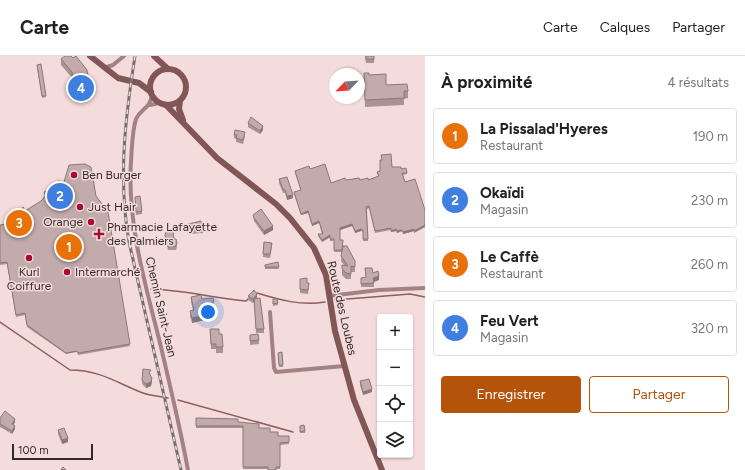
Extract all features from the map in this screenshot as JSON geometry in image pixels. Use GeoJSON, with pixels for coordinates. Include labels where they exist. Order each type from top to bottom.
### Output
{"type":"FeatureCollection","features":[{"type":"Feature","properties":{"kind":"main road"},"geometry":{"type":"LineString","coordinates":[[90,56],[118,78],[139,83],[163,104],[172,104],[180,100],[186,92],[184,78],[177,71],[168,69],[154,57]]}},
{"type":"Feature","properties":{"kind":"main road"},"geometry":{"type":"LineString","coordinates":[[152,93],[151,84],[154,76],[154,57]]}},
{"type":"Feature","properties":{"kind":"main road"},"geometry":{"type":"LineString","coordinates":[[139,83],[161,71],[168,69]]}},
{"type":"Feature","properties":{"kind":"main road","name":"Route des Loubes"},"geometry":{"type":"LineString","coordinates":[[180,100],[180,115],[188,128]]}},
{"type":"Feature","properties":{"kind":"main road","name":"Route des Loubes"},"geometry":{"type":"LineString","coordinates":[[163,104],[217,158],[276,204],[302,230],[321,261],[330,296],[335,331],[344,366],[354,400],[382,470]]}},
{"type":"Feature","properties":{"kind":"street"},"geometry":{"type":"LineString","coordinates":[[104,68],[113,65],[124,56]]}},
{"type":"Feature","properties":{"kind":"street"},"geometry":{"type":"LineString","coordinates":[[152,93],[150,105],[163,104]]}},
{"type":"Feature","properties":{"kind":"street","name":"Chemin Saint-Jean"},"geometry":{"type":"LineString","coordinates":[[150,105],[137,117],[134,130],[130,188],[134,237],[176,410],[188,470]]}},
{"type":"Feature","properties":{"kind":"street"},"geometry":{"type":"LineString","coordinates":[[330,296],[408,288],[425,288]]}},
{"type":"Feature","properties":{"kind":"street"},"geometry":{"type":"LineString","coordinates":[[270,312],[274,368],[276,372],[344,366]]}},
{"type":"Feature","properties":{"kind":"building"},"geometry":{"type":"Polygon","coordinates":[[[65,56],[71,56],[73,58],[76,56],[87,70],[91,92],[76,94],[72,72],[61,59],[65,56]]]}},
{"type":"Feature","properties":{"kind":"building"},"geometry":{"type":"Polygon","coordinates":[[[366,56],[374,56],[374,59],[366,59],[366,56]]]}},
{"type":"Feature","properties":{"kind":"building"},"geometry":{"type":"Polygon","coordinates":[[[41,64],[46,96],[42,96],[37,65],[41,64]]]}},
{"type":"Feature","properties":{"kind":"building"},"geometry":{"type":"Polygon","coordinates":[[[365,73],[369,73],[369,75],[386,74],[386,85],[407,84],[408,91],[404,91],[404,98],[365,100],[365,73]]]}},
{"type":"Feature","properties":{"kind":"building"},"geometry":{"type":"Polygon","coordinates":[[[251,117],[263,126],[260,131],[248,123],[251,117]]]}},
{"type":"Feature","properties":{"kind":"building"},"geometry":{"type":"Polygon","coordinates":[[[235,130],[245,132],[243,140],[236,138],[237,135],[234,135],[235,130]]]}},
{"type":"Feature","properties":{"kind":"building"},"geometry":{"type":"Polygon","coordinates":[[[391,154],[392,167],[401,167],[401,169],[406,168],[407,173],[402,173],[405,182],[415,179],[425,210],[425,225],[414,231],[414,229],[403,232],[402,230],[397,231],[396,229],[391,231],[391,228],[375,231],[369,206],[366,207],[368,239],[363,239],[363,230],[361,229],[355,231],[352,224],[340,228],[340,240],[343,240],[342,250],[334,250],[334,239],[330,239],[330,235],[322,240],[318,234],[323,234],[319,221],[312,224],[308,211],[301,214],[294,192],[301,190],[295,171],[309,166],[310,169],[325,164],[331,183],[345,178],[346,180],[359,178],[360,180],[368,178],[368,180],[379,176],[377,172],[380,171],[380,160],[382,160],[381,155],[391,154]]]}},
{"type":"Feature","properties":{"kind":"building"},"geometry":{"type":"Polygon","coordinates":[[[85,164],[91,167],[96,196],[108,212],[130,344],[78,353],[77,351],[66,353],[27,325],[25,313],[16,315],[7,262],[0,263],[0,225],[8,224],[9,217],[15,218],[23,207],[25,211],[41,201],[46,195],[44,192],[57,189],[58,181],[64,182],[69,165],[85,164]]]}},
{"type":"Feature","properties":{"kind":"building"},"geometry":{"type":"Polygon","coordinates":[[[287,177],[293,195],[287,196],[279,179],[287,177]]]}},
{"type":"Feature","properties":{"kind":"building"},"geometry":{"type":"Polygon","coordinates":[[[140,196],[142,211],[136,212],[135,197],[140,196]]]}},
{"type":"Feature","properties":{"kind":"building"},"geometry":{"type":"Polygon","coordinates":[[[261,209],[273,226],[264,231],[253,215],[261,209]]]}},
{"type":"Feature","properties":{"kind":"building"},"geometry":{"type":"Polygon","coordinates":[[[201,221],[203,230],[189,231],[188,224],[201,221]]]}},
{"type":"Feature","properties":{"kind":"building"},"geometry":{"type":"Polygon","coordinates":[[[173,231],[174,239],[176,239],[177,243],[176,246],[168,247],[165,235],[166,232],[173,231]]]}},
{"type":"Feature","properties":{"kind":"building"},"geometry":{"type":"Polygon","coordinates":[[[264,242],[272,243],[270,254],[263,254],[264,242]]]}},
{"type":"Feature","properties":{"kind":"building"},"geometry":{"type":"Polygon","coordinates":[[[343,246],[347,246],[355,261],[355,267],[351,266],[351,274],[346,273],[342,269],[342,265],[348,266],[341,256],[343,246]]]}},
{"type":"Feature","properties":{"kind":"building"},"geometry":{"type":"Polygon","coordinates":[[[278,262],[279,267],[265,267],[265,265],[278,262]]]}},
{"type":"Feature","properties":{"kind":"building"},"geometry":{"type":"Polygon","coordinates":[[[365,268],[372,268],[373,273],[378,271],[379,276],[373,278],[374,283],[361,284],[361,278],[366,277],[365,268]]]}},
{"type":"Feature","properties":{"kind":"building"},"geometry":{"type":"Polygon","coordinates":[[[307,278],[307,283],[309,283],[308,290],[300,289],[300,279],[307,278]]]}},
{"type":"Feature","properties":{"kind":"building"},"geometry":{"type":"Polygon","coordinates":[[[254,290],[257,294],[253,299],[248,296],[254,290]]]}},
{"type":"Feature","properties":{"kind":"building"},"geometry":{"type":"Polygon","coordinates":[[[201,295],[202,299],[213,298],[214,302],[203,303],[205,315],[192,318],[190,311],[194,310],[191,297],[201,295]]]}},
{"type":"Feature","properties":{"kind":"building"},"geometry":{"type":"Polygon","coordinates":[[[260,298],[264,329],[256,329],[254,299],[260,298]]]}},
{"type":"Feature","properties":{"kind":"building"},"geometry":{"type":"Polygon","coordinates":[[[273,299],[277,299],[278,303],[273,304],[273,299]]]}},
{"type":"Feature","properties":{"kind":"building"},"geometry":{"type":"Polygon","coordinates":[[[210,329],[219,329],[219,334],[222,334],[223,347],[216,347],[216,344],[211,344],[210,329]]]}},
{"type":"Feature","properties":{"kind":"building"},"geometry":{"type":"Polygon","coordinates":[[[258,334],[259,340],[250,341],[250,335],[258,334]]]}},
{"type":"Feature","properties":{"kind":"building"},"geometry":{"type":"Polygon","coordinates":[[[282,352],[283,365],[279,365],[278,353],[282,352]]]}},
{"type":"Feature","properties":{"kind":"building"},"geometry":{"type":"Polygon","coordinates":[[[143,369],[151,370],[149,373],[152,378],[151,382],[146,384],[142,380],[143,369]]]}},
{"type":"Feature","properties":{"kind":"building"},"geometry":{"type":"Polygon","coordinates":[[[369,379],[372,389],[363,392],[360,381],[369,379]]]}},
{"type":"Feature","properties":{"kind":"building"},"geometry":{"type":"Polygon","coordinates":[[[5,411],[15,419],[12,424],[15,426],[12,431],[0,424],[0,418],[5,411]]]}},
{"type":"Feature","properties":{"kind":"building"},"geometry":{"type":"Polygon","coordinates":[[[196,418],[238,419],[238,422],[259,424],[259,428],[270,428],[270,432],[278,432],[278,436],[289,436],[289,442],[280,443],[280,467],[276,467],[276,470],[268,470],[268,467],[243,467],[243,426],[196,426],[196,418]]]}},
{"type":"Feature","properties":{"kind":"building"},"geometry":{"type":"Polygon","coordinates":[[[304,425],[305,431],[300,432],[300,426],[304,425]]]}},
{"type":"Feature","properties":{"kind":"building"},"geometry":{"type":"Polygon","coordinates":[[[64,428],[68,438],[62,440],[58,430],[64,428]]]}},
{"type":"Feature","properties":{"kind":"waterway"},"geometry":{"type":"LineString","coordinates":[[151,289],[246,301],[249,298]]}},
{"type":"Feature","properties":{"kind":"waterway"},"geometry":{"type":"LineString","coordinates":[[257,293],[299,303],[325,302]]}},
{"type":"Feature","properties":{"kind":"waterway"},"geometry":{"type":"LineString","coordinates":[[335,300],[410,294],[425,297]]}},
{"type":"Feature","properties":{"kind":"waterway"},"geometry":{"type":"LineString","coordinates":[[0,322],[70,370],[90,372],[143,393],[168,398]]}},
{"type":"Feature","properties":{"kind":"waterway"},"geometry":{"type":"LineString","coordinates":[[178,400],[293,432]]}},
{"type":"Feature","properties":{"kind":"railway"},"geometry":{"type":"LineString","coordinates":[[135,56],[128,103],[124,149],[123,172],[126,219],[129,242],[181,470]]}},
{"type":"Feature","properties":{"kind":"place","name":"Feu Vert"},"geometry":{"type":"Point","coordinates":[81,88]}},
{"type":"Feature","properties":{"kind":"place","name":"Ben Burger"},"geometry":{"type":"Point","coordinates":[74,175]}},
{"type":"Feature","properties":{"kind":"place","name":"Okaïdi"},"geometry":{"type":"Point","coordinates":[60,196]}},
{"type":"Feature","properties":{"kind":"place","name":"Just Hair"},"geometry":{"type":"Point","coordinates":[80,207]}},
{"type":"Feature","properties":{"kind":"place","name":"Orange"},"geometry":{"type":"Point","coordinates":[91,222]}},
{"type":"Feature","properties":{"kind":"place","name":"Le Caffè"},"geometry":{"type":"Point","coordinates":[19,223]}},
{"type":"Feature","properties":{"kind":"place","name":"Pharmacie Lafayette des Palmiers"},"geometry":{"type":"Point","coordinates":[99,234]}},
{"type":"Feature","properties":{"kind":"place","name":"La Pissalad'Hyeres"},"geometry":{"type":"Point","coordinates":[69,247]}},
{"type":"Feature","properties":{"kind":"place","name":"Kurl Coiffure"},"geometry":{"type":"Point","coordinates":[29,258]}},
{"type":"Feature","properties":{"kind":"place","name":"Intermarché"},"geometry":{"type":"Point","coordinates":[67,272]}}]}
